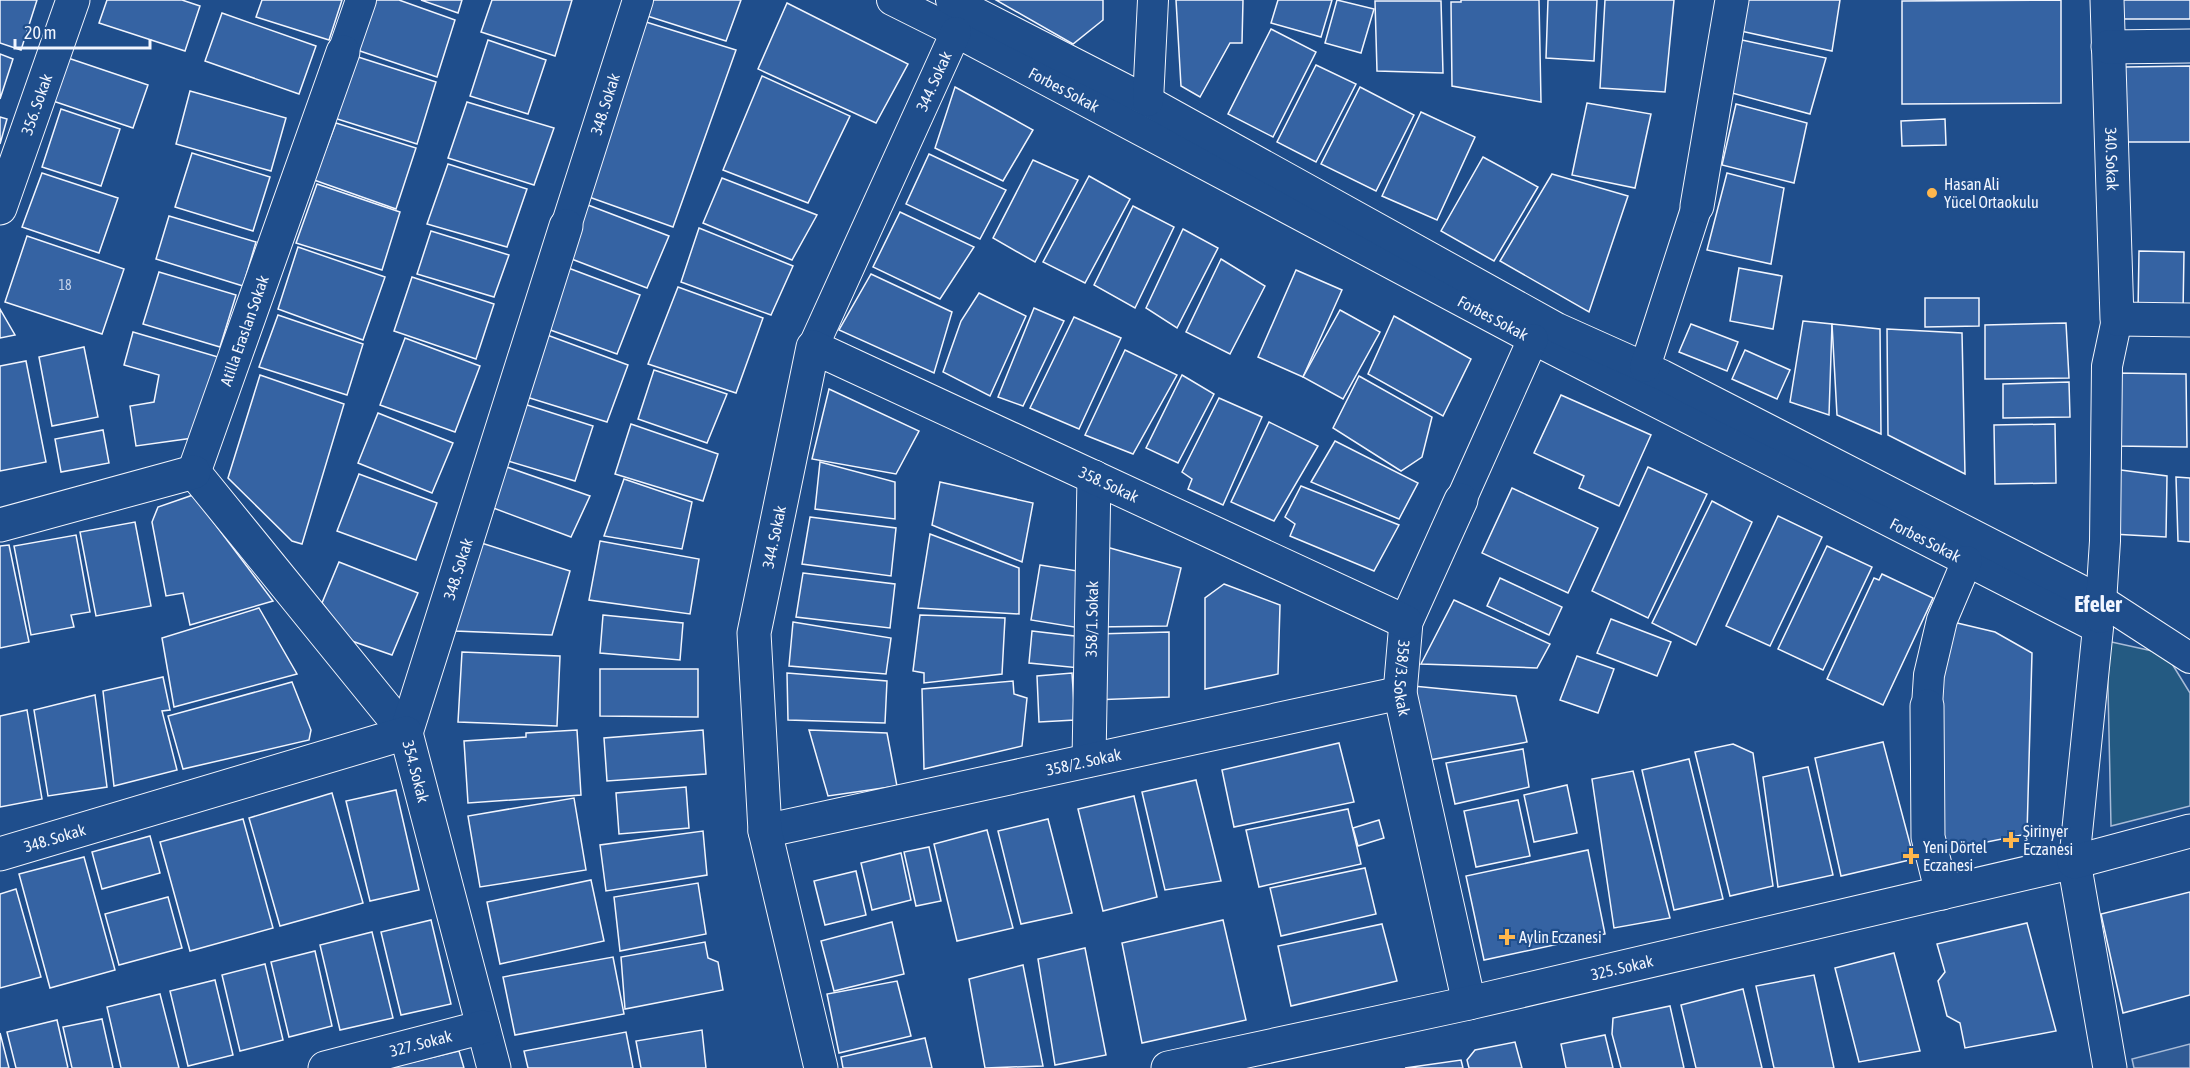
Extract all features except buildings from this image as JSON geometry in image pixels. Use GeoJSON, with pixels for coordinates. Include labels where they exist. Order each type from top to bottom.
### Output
{"type":"FeatureCollection","features":[{"type":"Feature","properties":{"kind":"street","name":"356. Sokak"},"geometry":{"type":"LineString","coordinates":[[0,208],[73,0]]}},
{"type":"Feature","properties":{"kind":"street","name":"Atilla Eraslan Sokak"},"geometry":{"type":"LineString","coordinates":[[194,472],[361,0]]}},
{"type":"Feature","properties":{"kind":"street","name":"348. Sokak"},"geometry":{"type":"LineString","coordinates":[[0,854],[406,733],[638,0]]}},
{"type":"Feature","properties":{"kind":"street","name":"Forbes Sokak"},"geometry":{"type":"LineString","coordinates":[[892,0],[1533,339],[1967,561],[2100,614]]}},
{"type":"Feature","properties":{"kind":"street","name":"Forbes Sokak"},"geometry":{"type":"LineString","coordinates":[[951,0],[1149,101],[1557,328],[1646,367],[2100,614],[2190,658]]}},
{"type":"Feature","properties":{"kind":"street"},"geometry":{"type":"LineString","coordinates":[[1149,101],[1153,0]]}},
{"type":"Feature","properties":{"kind":"street"},"geometry":{"type":"LineString","coordinates":[[1646,367],[1697,206],[1732,0]]}},
{"type":"Feature","properties":{"kind":"street","name":"340. Sokak"},"geometry":{"type":"LineString","coordinates":[[2107,0],[2117,319]]}},
{"type":"Feature","properties":{"kind":"street","name":"344. Sokak"},"geometry":{"type":"LineString","coordinates":[[821,1068],[765,831],[754,633],[813,347],[956,32]]}},
{"type":"Feature","properties":{"kind":"street"},"geometry":{"type":"LineString","coordinates":[[2108,47],[2190,46]]}},
{"type":"Feature","properties":{"kind":"street"},"geometry":{"type":"LineString","coordinates":[[2110,1068],[2074,862],[2100,614],[2105,542],[2107,366],[2117,319],[2190,320]]}},
{"type":"Feature","properties":{"kind":"street","name":"358/3. Sokak"},"geometry":{"type":"LineString","coordinates":[[1469,1003],[1400,693],[1406,622],[1533,339]]}},
{"type":"Feature","properties":{"kind":"street","name":"358. Sokak"},"geometry":{"type":"LineString","coordinates":[[813,347],[1406,622]]}},
{"type":"Feature","properties":{"kind":"street"},"geometry":{"type":"LineString","coordinates":[[0,525],[194,472]]}},
{"type":"Feature","properties":{"kind":"street","name":"354. Sokak"},"geometry":{"type":"LineString","coordinates":[[194,472],[406,733],[494,1068]]}},
{"type":"Feature","properties":{"kind":"street","name":"358/1. Sokak"},"geometry":{"type":"LineString","coordinates":[[1089,760],[1094,477]]}},
{"type":"Feature","properties":{"kind":"street"},"geometry":{"type":"LineString","coordinates":[[1942,893],[1928,837],[1927,706],[1929,675],[1942,620],[1967,561]]}},
{"type":"Feature","properties":{"kind":"street","name":"358/2. Sokak"},"geometry":{"type":"LineString","coordinates":[[765,831],[1400,693]]}},
{"type":"Feature","properties":{"kind":"street"},"geometry":{"type":"LineString","coordinates":[[2074,862],[2190,831]]}},
{"type":"Feature","properties":{"kind":"street","name":"325. Sokak"},"geometry":{"type":"LineString","coordinates":[[1168,1068],[1469,1003],[2074,862]]}},
{"type":"Feature","properties":{"kind":"street","name":"327. Sokak"},"geometry":{"type":"LineString","coordinates":[[325,1068],[483,1027]]}},
{"type":"Feature","properties":{"kind":"shaded area"},"geometry":{"type":"Polygon","coordinates":[[[2107,641],[2166,654],[2190,693],[2190,806],[2111,826],[2107,641]]]}},
{"type":"Feature","properties":{"kind":"shaded area"},"geometry":{"type":"Polygon","coordinates":[[[2190,1044],[2190,1068],[2134,1068],[2132,1059],[2190,1044]]]}},
{"type":"Feature","properties":{"kind":"place","name":"Hasan Ali Yücel Ortaokulu"},"geometry":{"type":"Point","coordinates":[1932,193]}},
{"type":"Feature","properties":{"kind":"place","name":"Şirinyer Eczanesi"},"geometry":{"type":"Point","coordinates":[2011,840]}},
{"type":"Feature","properties":{"kind":"place","name":"Yeni Dörtel Eczanesi"},"geometry":{"type":"Point","coordinates":[1911,856]}},
{"type":"Feature","properties":{"kind":"place","name":"Aylin Eczanesi"},"geometry":{"type":"Point","coordinates":[1507,937]}},
{"type":"Feature","properties":{"kind":"district","name":"Efeler"},"geometry":{"type":"Point","coordinates":[2098,604]}}]}
